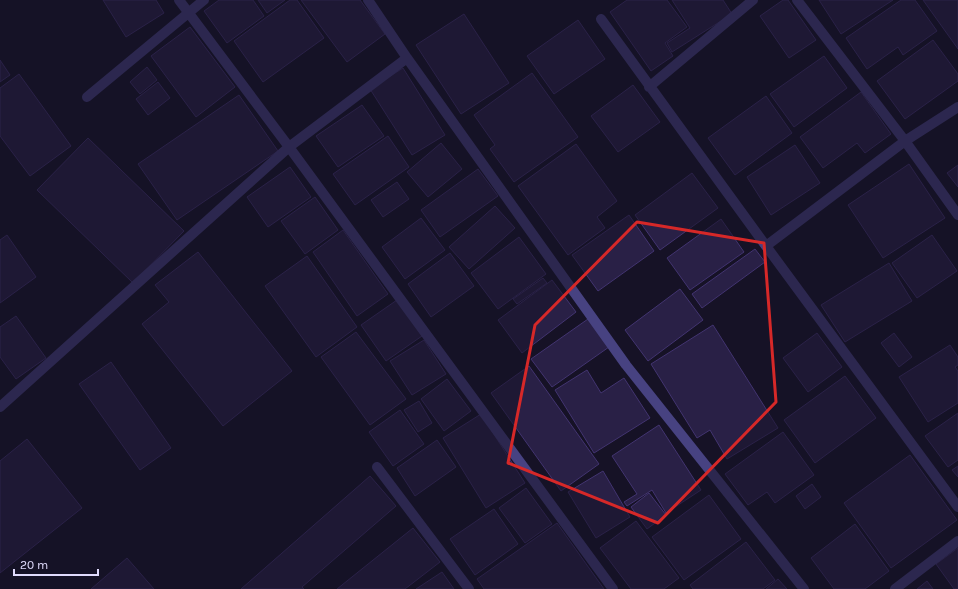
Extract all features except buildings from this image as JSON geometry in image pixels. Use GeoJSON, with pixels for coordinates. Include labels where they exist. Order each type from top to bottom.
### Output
{"type":"FeatureCollection","features":[{"type":"Feature","properties":{"kind":"street"},"geometry":{"type":"LineString","coordinates":[[179,0],[289,147],[613,589]]}},
{"type":"Feature","properties":{"kind":"street"},"geometry":{"type":"LineString","coordinates":[[87,97],[204,0]]}},
{"type":"Feature","properties":{"kind":"street"},"geometry":{"type":"LineString","coordinates":[[368,0],[407,58],[626,365],[804,589]]}},
{"type":"Feature","properties":{"kind":"street"},"geometry":{"type":"LineString","coordinates":[[649,87],[754,0]]}},
{"type":"Feature","properties":{"kind":"street"},"geometry":{"type":"LineString","coordinates":[[796,0],[905,141],[958,215]]}},
{"type":"Feature","properties":{"kind":"street"},"geometry":{"type":"LineString","coordinates":[[601,19],[649,87],[958,507]]}},
{"type":"Feature","properties":{"kind":"street"},"geometry":{"type":"LineString","coordinates":[[0,407],[289,147],[407,58]]}},
{"type":"Feature","properties":{"kind":"street"},"geometry":{"type":"LineString","coordinates":[[766,246],[905,141],[958,107]]}},
{"type":"Feature","properties":{"kind":"street"},"geometry":{"type":"LineString","coordinates":[[377,467],[469,589]]}},
{"type":"Feature","properties":{"kind":"street"},"geometry":{"type":"LineString","coordinates":[[895,589],[958,541]]}},
{"type":"Feature","properties":{"kind":"highlighted area"},"geometry":{"type":"Polygon","coordinates":[[[637,222],[764,243],[776,402],[658,523],[508,463],[535,325],[637,222]]]}}]}
